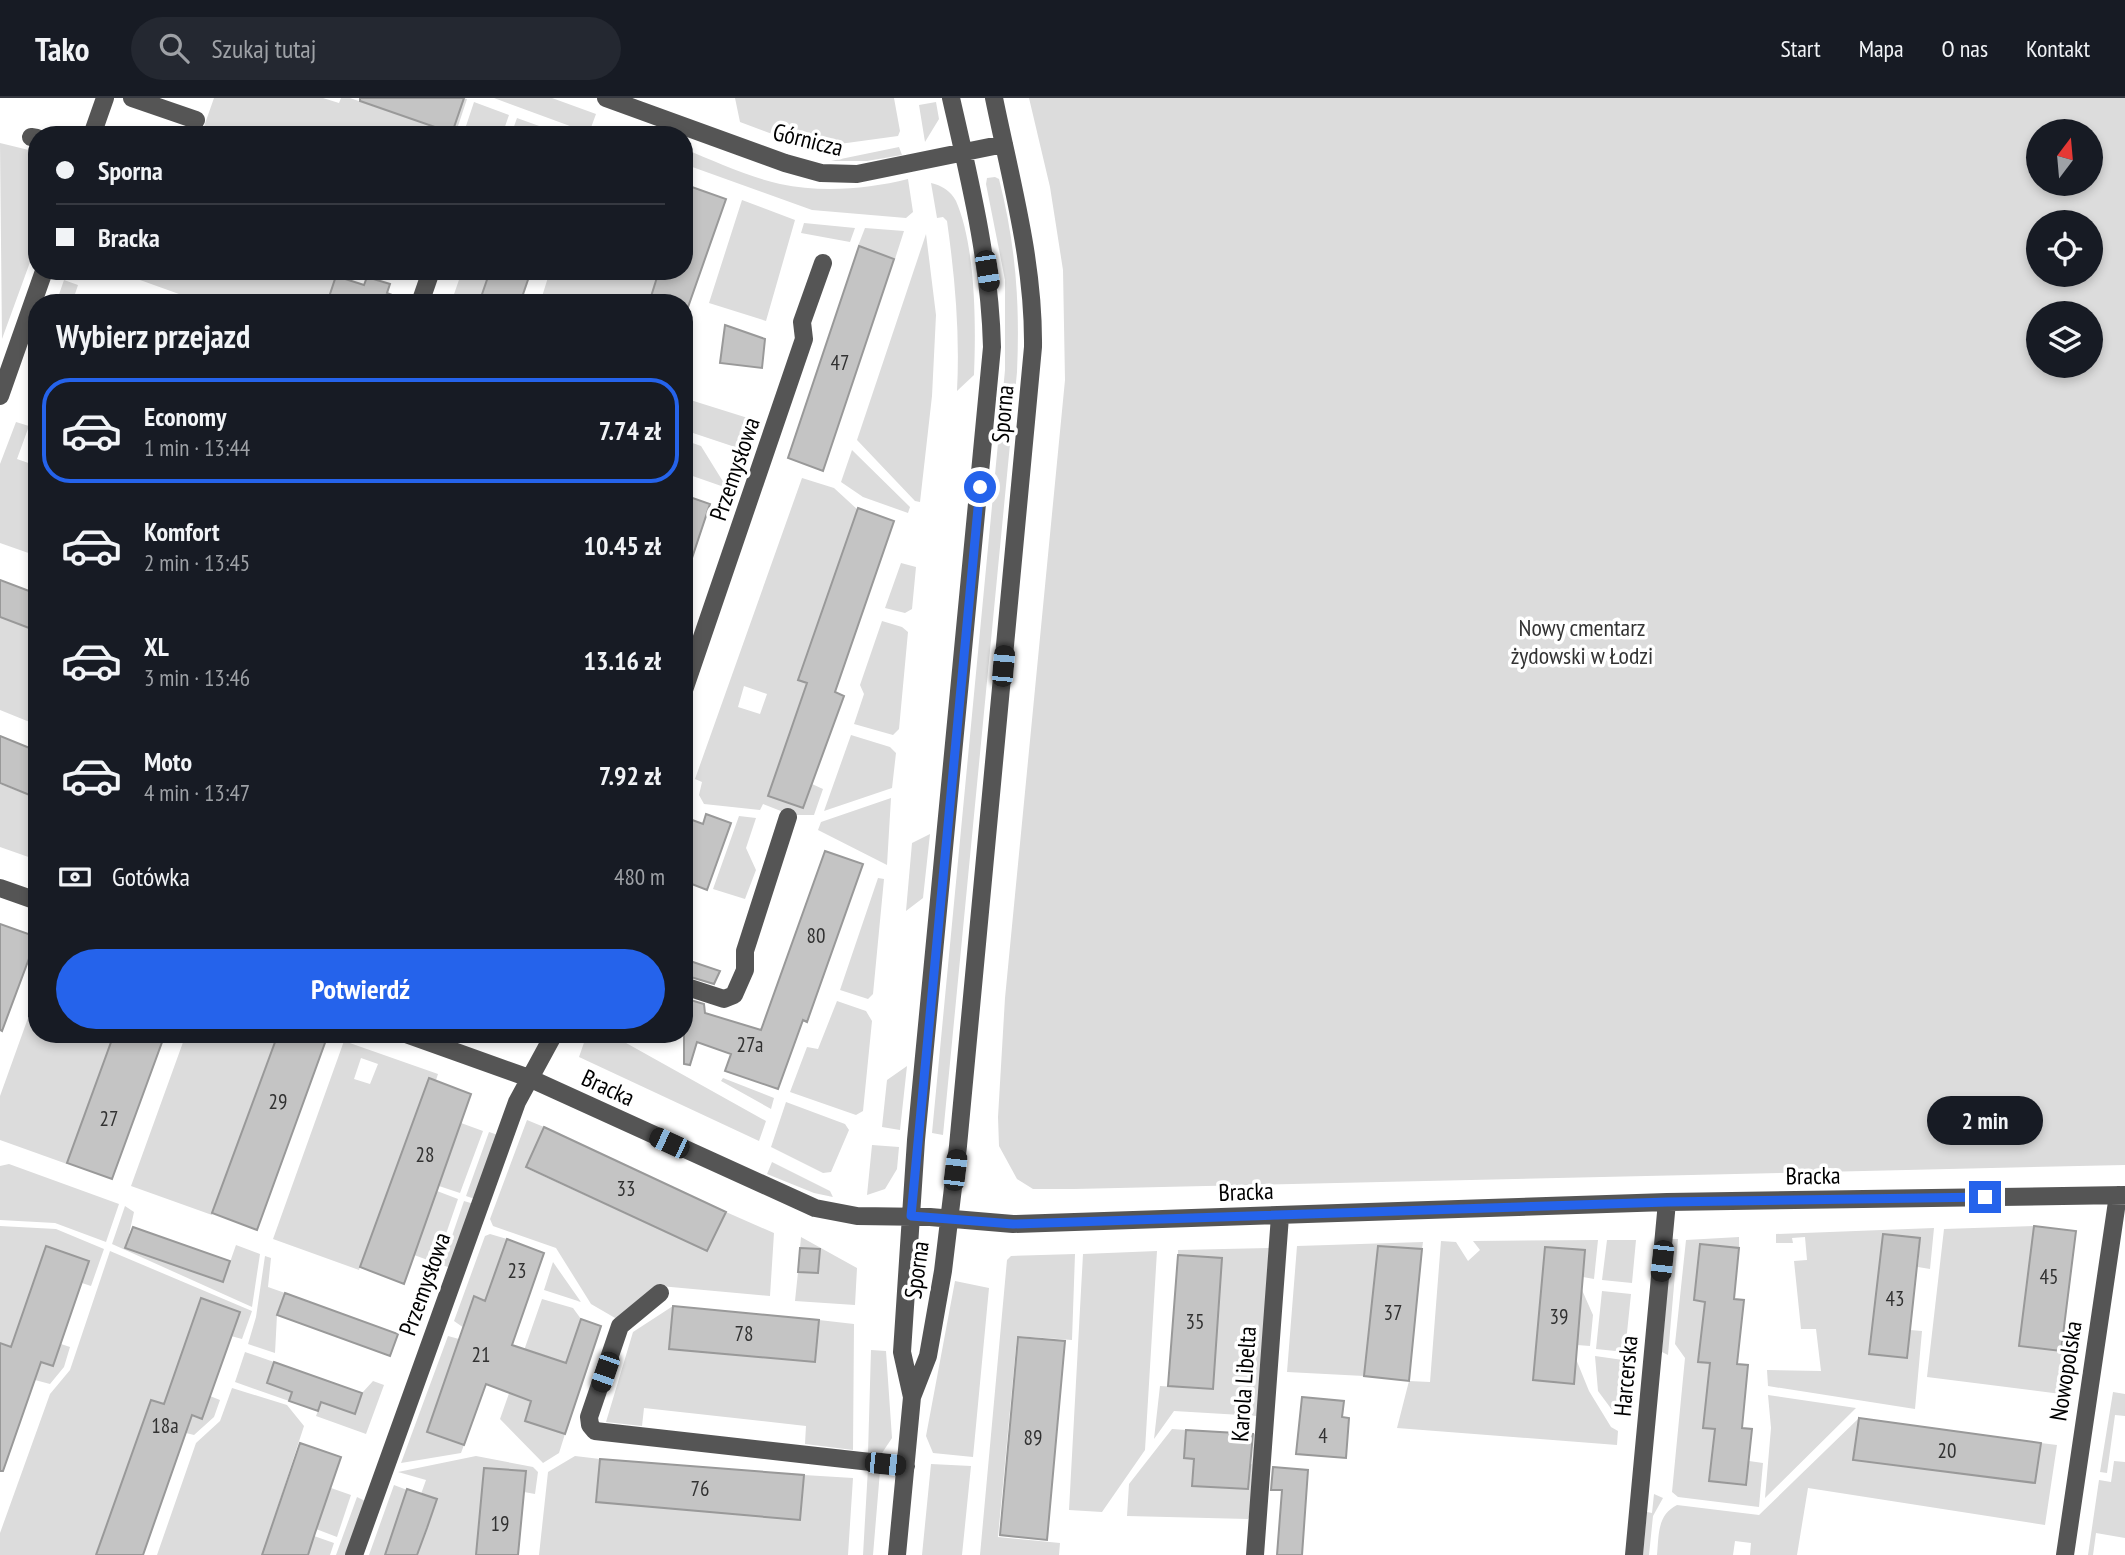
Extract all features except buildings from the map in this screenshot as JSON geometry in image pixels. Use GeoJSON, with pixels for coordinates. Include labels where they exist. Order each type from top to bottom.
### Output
{"type":"FeatureCollection","features":[{"type":"Feature","properties":{"kind":"street"},"geometry":{"type":"LineString","coordinates":[[95,126],[105,98]]}},
{"type":"Feature","properties":{"kind":"street"},"geometry":{"type":"LineString","coordinates":[[132,98],[196,120]]}},
{"type":"Feature","properties":{"kind":"street","name":"Górnicza"},"geometry":{"type":"LineString","coordinates":[[606,98],[683,126]]}},
{"type":"Feature","properties":{"kind":"street","name":"Sporna"},"geometry":{"type":"LineString","coordinates":[[912,1398],[902,1352],[911,1216],[992,347],[988,277],[951,98]]}},
{"type":"Feature","properties":{"kind":"street","name":"Sporna"},"geometry":{"type":"LineString","coordinates":[[897,1555],[912,1398],[928,1356],[949,1219],[1033,347],[1033,316],[1026,249],[994,98]]}},
{"type":"Feature","properties":{"kind":"street","name":"Górnicza"},"geometry":{"type":"LineString","coordinates":[[693,130],[821,173],[856,174],[1004,144]]}},
{"type":"Feature","properties":{"kind":"street","name":"Przemysłowa"},"geometry":{"type":"LineString","coordinates":[[693,664],[804,339],[802,322],[822,263]]}},
{"type":"Feature","properties":{"kind":"street"},"geometry":{"type":"LineString","coordinates":[[0,396],[28,316]]}},
{"type":"Feature","properties":{"kind":"street"},"geometry":{"type":"LineString","coordinates":[[693,989],[724,999],[734,995],[745,970],[745,951],[788,817]]}},
{"type":"Feature","properties":{"kind":"street"},"geometry":{"type":"LineString","coordinates":[[0,888],[28,898]]}},
{"type":"Feature","properties":{"kind":"street","name":"Bracka"},"geometry":{"type":"LineString","coordinates":[[431,1043],[529,1079],[815,1208],[857,1216],[911,1216],[1013,1224],[1667,1202],[2121,1195]]}},
{"type":"Feature","properties":{"kind":"street","name":"Przemysłowa"},"geometry":{"type":"LineString","coordinates":[[354,1555],[509,1124],[549,1043]]}},
{"type":"Feature","properties":{"kind":"street","name":"Nowopolska"},"geometry":{"type":"LineString","coordinates":[[2065,1555],[2121,1195]]}},
{"type":"Feature","properties":{"kind":"street","name":"Harcerska"},"geometry":{"type":"LineString","coordinates":[[1634,1555],[1667,1202]]}},
{"type":"Feature","properties":{"kind":"street","name":"Karola Libelta"},"geometry":{"type":"LineString","coordinates":[[1255,1555],[1280,1216]]}},
{"type":"Feature","properties":{"kind":"street"},"geometry":{"type":"LineString","coordinates":[[660,1293],[620,1326],[589,1417],[590,1425],[595,1431],[906,1466]]}},
{"type":"Feature","properties":{"kind":"green space"},"geometry":{"type":"Polygon","coordinates":[[[214,98],[323,98],[339,103],[341,98],[350,98],[431,126],[204,126],[214,98]]]}},
{"type":"Feature","properties":{"kind":"green space"},"geometry":{"type":"Polygon","coordinates":[[[464,98],[467,99],[458,126],[454,126],[464,98]]]}},
{"type":"Feature","properties":{"kind":"green space"},"geometry":{"type":"Polygon","coordinates":[[[494,98],[552,98],[596,114],[592,126],[570,126],[494,98]]]}},
{"type":"Feature","properties":{"kind":"green space"},"geometry":{"type":"Polygon","coordinates":[[[735,98],[894,98],[900,131],[898,136],[810,148],[740,122],[735,98]]]}},
{"type":"Feature","properties":{"kind":"green space","name":"Nowy cmentarz żydowski w Łodzi"},"geometry":{"type":"Polygon","coordinates":[[[1029,98],[2125,98],[2125,1165],[1074,1189],[1033,1189],[1017,1179],[999,1146],[998,1117],[1005,998],[1065,380],[1063,270],[1050,187],[1029,98]]]}},
{"type":"Feature","properties":{"kind":"green space"},"geometry":{"type":"Polygon","coordinates":[[[474,102],[509,115],[505,126],[466,126],[474,102]]]}},
{"type":"Feature","properties":{"kind":"green space"},"geometry":{"type":"Polygon","coordinates":[[[936,102],[939,119],[925,142],[919,105],[936,102]]]}},
{"type":"Feature","properties":{"kind":"green space"},"geometry":{"type":"Polygon","coordinates":[[[517,118],[539,126],[514,126],[517,118]]]}},
{"type":"Feature","properties":{"kind":"green space"},"geometry":{"type":"Polygon","coordinates":[[[0,143],[28,150],[28,268],[2,339],[0,143]]]}},
{"type":"Feature","properties":{"kind":"green space"},"geometry":{"type":"Polygon","coordinates":[[[899,147],[902,155],[867,161],[831,161],[899,147]]]}},
{"type":"Feature","properties":{"kind":"green space"},"geometry":{"type":"Polygon","coordinates":[[[693,153],[756,177],[796,187],[845,189],[908,179],[913,212],[906,218],[812,210],[693,167],[693,153]]]}},
{"type":"Feature","properties":{"kind":"green space"},"geometry":{"type":"Polygon","coordinates":[[[987,178],[999,179],[1005,204],[1013,252],[1018,323],[1017,372],[943,1135],[932,1133],[1005,370],[1005,280],[986,184],[987,178]]]}},
{"type":"Feature","properties":{"kind":"green space"},"geometry":{"type":"Polygon","coordinates":[[[931,183],[945,189],[956,201],[963,220],[971,263],[974,375],[957,391],[957,327],[950,242],[947,221],[943,217],[937,218],[931,183]]]}},
{"type":"Feature","properties":{"kind":"green space"},"geometry":{"type":"Polygon","coordinates":[[[742,200],[795,220],[766,321],[709,303],[742,200]]]}},
{"type":"Feature","properties":{"kind":"green space"},"geometry":{"type":"Polygon","coordinates":[[[804,223],[855,228],[850,242],[801,233],[804,223]]]}},
{"type":"Feature","properties":{"kind":"green space"},"geometry":{"type":"Polygon","coordinates":[[[865,228],[904,231],[895,259],[858,246],[865,228]]]}},
{"type":"Feature","properties":{"kind":"green space"},"geometry":{"type":"Polygon","coordinates":[[[926,234],[936,315],[932,396],[920,502],[915,501],[857,440],[926,234]]]}},
{"type":"Feature","properties":{"kind":"green space"},"geometry":{"type":"Polygon","coordinates":[[[64,280],[78,285],[75,294],[59,294],[64,280]]]}},
{"type":"Feature","properties":{"kind":"green space"},"geometry":{"type":"Polygon","coordinates":[[[140,280],[335,280],[330,294],[179,294],[140,280]]]}},
{"type":"Feature","properties":{"kind":"green space"},"geometry":{"type":"Polygon","coordinates":[[[459,280],[487,280],[482,294],[454,294],[459,280]]]}},
{"type":"Feature","properties":{"kind":"green space"},"geometry":{"type":"Polygon","coordinates":[[[547,280],[656,280],[652,294],[543,294],[547,280]]]}},
{"type":"Feature","properties":{"kind":"green space"},"geometry":{"type":"Polygon","coordinates":[[[693,401],[751,419],[741,449],[693,433],[693,401]]]}},
{"type":"Feature","properties":{"kind":"green space"},"geometry":{"type":"Polygon","coordinates":[[[16,422],[28,426],[17,459],[28,463],[28,553],[0,543],[0,464],[16,422]]]}},
{"type":"Feature","properties":{"kind":"green space"},"geometry":{"type":"Polygon","coordinates":[[[693,443],[701,446],[727,488],[693,476],[693,443]]]}},
{"type":"Feature","properties":{"kind":"green space"},"geometry":{"type":"Polygon","coordinates":[[[852,450],[910,507],[908,513],[863,497],[841,482],[852,450]]]}},
{"type":"Feature","properties":{"kind":"green space"},"geometry":{"type":"Polygon","coordinates":[[[802,478],[834,488],[858,510],[798,679],[807,683],[768,795],[803,808],[812,784],[823,789],[814,815],[791,815],[763,804],[760,810],[704,804],[699,795],[702,782],[695,779],[802,478]],[[744,686],[738,707],[760,714],[767,694],[744,686]]]}},
{"type":"Feature","properties":{"kind":"green space"},"geometry":{"type":"Polygon","coordinates":[[[901,563],[916,567],[912,609],[905,613],[885,608],[901,563]]]}},
{"type":"Feature","properties":{"kind":"green space"},"geometry":{"type":"Polygon","coordinates":[[[0,617],[28,628],[28,721],[0,710],[0,617]]]}},
{"type":"Feature","properties":{"kind":"green space"},"geometry":{"type":"Polygon","coordinates":[[[882,621],[902,627],[908,632],[899,729],[893,735],[854,724],[864,694],[860,685],[882,621]]]}},
{"type":"Feature","properties":{"kind":"green space"},"geometry":{"type":"Polygon","coordinates":[[[851,735],[890,747],[896,753],[892,788],[824,811],[851,735]]]}},
{"type":"Feature","properties":{"kind":"green space"},"geometry":{"type":"Polygon","coordinates":[[[0,784],[28,795],[28,857],[0,847],[0,784]]]}},
{"type":"Feature","properties":{"kind":"green space"},"geometry":{"type":"Polygon","coordinates":[[[891,798],[887,865],[818,830],[821,822],[891,798]]]}},
{"type":"Feature","properties":{"kind":"green space"},"geometry":{"type":"Polygon","coordinates":[[[739,816],[756,818],[746,848],[756,870],[745,899],[713,889],[739,816]]]}},
{"type":"Feature","properties":{"kind":"green space"},"geometry":{"type":"Polygon","coordinates":[[[930,834],[923,898],[906,911],[912,843],[930,834]]]}},
{"type":"Feature","properties":{"kind":"green space"},"geometry":{"type":"Polygon","coordinates":[[[878,878],[884,879],[873,994],[868,999],[840,990],[878,878]]]}},
{"type":"Feature","properties":{"kind":"green space"},"geometry":{"type":"Polygon","coordinates":[[[837,1001],[866,1011],[872,1021],[863,1111],[856,1115],[790,1092],[807,1047],[818,1049],[837,1001]]]}},
{"type":"Feature","properties":{"kind":"green space"},"geometry":{"type":"Polygon","coordinates":[[[28,1018],[28,1043],[111,1043],[67,1164],[0,1140],[0,1096],[28,1018]]]}},
{"type":"Feature","properties":{"kind":"green space"},"geometry":{"type":"Polygon","coordinates":[[[183,1043],[275,1043],[212,1215],[131,1186],[183,1043]]]}},
{"type":"Feature","properties":{"kind":"green space"},"geometry":{"type":"Polygon","coordinates":[[[343,1043],[438,1074],[436,1080],[429,1078],[359,1270],[273,1239],[343,1043]],[[361,1058],[354,1079],[370,1084],[378,1064],[361,1058]]]}},
{"type":"Feature","properties":{"kind":"green space"},"geometry":{"type":"Polygon","coordinates":[[[584,1043],[626,1043],[766,1121],[759,1141],[579,1057],[584,1043]]]}},
{"type":"Feature","properties":{"kind":"green space"},"geometry":{"type":"Polygon","coordinates":[[[907,1066],[900,1130],[882,1127],[887,1080],[907,1066]]]}},
{"type":"Feature","properties":{"kind":"green space"},"geometry":{"type":"Polygon","coordinates":[[[723,1078],[774,1098],[771,1109],[721,1081],[723,1078]]]}},
{"type":"Feature","properties":{"kind":"green space"},"geometry":{"type":"Polygon","coordinates":[[[786,1102],[845,1124],[849,1130],[831,1172],[823,1173],[771,1147],[786,1102]]]}},
{"type":"Feature","properties":{"kind":"green space"},"geometry":{"type":"Polygon","coordinates":[[[527,1120],[544,1127],[526,1168],[707,1251],[726,1212],[774,1233],[770,1296],[660,1286],[622,1322],[591,1304],[556,1248],[493,1226],[490,1219],[527,1120]]]}},
{"type":"Feature","properties":{"kind":"green space"},"geometry":{"type":"Polygon","coordinates":[[[461,1123],[483,1131],[460,1193],[439,1186],[461,1123]]]}},
{"type":"Feature","properties":{"kind":"green space"},"geometry":{"type":"Polygon","coordinates":[[[489,1132],[498,1135],[475,1199],[466,1196],[489,1132]]]}},
{"type":"Feature","properties":{"kind":"green space"},"geometry":{"type":"Polygon","coordinates":[[[872,1145],[899,1147],[897,1169],[885,1189],[867,1195],[872,1145]]]}},
{"type":"Feature","properties":{"kind":"green space"},"geometry":{"type":"Polygon","coordinates":[[[772,1162],[830,1191],[833,1197],[814,1193],[767,1174],[772,1162]]]}},
{"type":"Feature","properties":{"kind":"green space"},"geometry":{"type":"Polygon","coordinates":[[[9,1164],[119,1204],[106,1242],[55,1223],[0,1220],[0,1166],[9,1164]]]}},
{"type":"Feature","properties":{"kind":"green space"},"geometry":{"type":"Polygon","coordinates":[[[437,1191],[458,1199],[436,1263],[414,1255],[437,1191]]]}},
{"type":"Feature","properties":{"kind":"green space"},"geometry":{"type":"Polygon","coordinates":[[[464,1201],[474,1204],[451,1268],[442,1265],[464,1201]]]}},
{"type":"Feature","properties":{"kind":"green space"},"geometry":{"type":"Polygon","coordinates":[[[125,1206],[134,1212],[126,1248],[223,1282],[236,1245],[260,1254],[252,1307],[112,1244],[125,1206]]]}},
{"type":"Feature","properties":{"kind":"green space"},"geometry":{"type":"Polygon","coordinates":[[[0,1226],[56,1229],[104,1249],[91,1286],[82,1283],[89,1261],[46,1246],[11,1347],[0,1345],[0,1226]]]}},
{"type":"Feature","properties":{"kind":"green space"},"geometry":{"type":"Polygon","coordinates":[[[2034,1226],[2019,1345],[2064,1323],[2076,1325],[2063,1409],[2061,1394],[1927,1377],[1944,1229],[2034,1226]]]}},
{"type":"Feature","properties":{"kind":"green space"},"geometry":{"type":"Polygon","coordinates":[[[1934,1228],[1930,1269],[1918,1267],[1920,1238],[1883,1234],[1869,1353],[1906,1358],[1910,1330],[1922,1331],[1915,1409],[1768,1386],[1767,1370],[1821,1371],[1816,1329],[1801,1329],[1794,1261],[1807,1260],[1805,1237],[1792,1238],[1793,1243],[1776,1243],[1776,1234],[1934,1228]]]}},
{"type":"Feature","properties":{"kind":"green space"},"geometry":{"type":"Polygon","coordinates":[[[490,1234],[507,1239],[485,1301],[475,1296],[464,1328],[454,1321],[485,1236],[490,1234]]]}},
{"type":"Feature","properties":{"kind":"green space"},"geometry":{"type":"Polygon","coordinates":[[[801,1237],[857,1268],[855,1305],[795,1301],[798,1272],[818,1272],[820,1249],[800,1248],[801,1237]]]}},
{"type":"Feature","properties":{"kind":"green space"},"geometry":{"type":"Polygon","coordinates":[[[1739,1237],[1739,1248],[1700,1244],[1694,1300],[1705,1302],[1698,1362],[1710,1363],[1703,1427],[1715,1429],[1710,1481],[1746,1485],[1749,1461],[1763,1463],[1759,1507],[1678,1497],[1672,1492],[1685,1358],[1675,1344],[1686,1240],[1739,1237]]]}},
{"type":"Feature","properties":{"kind":"green space"},"geometry":{"type":"Polygon","coordinates":[[[1671,1239],[1678,1239],[1668,1355],[1662,1352],[1671,1239]]]}},
{"type":"Feature","properties":{"kind":"green space"},"geometry":{"type":"Polygon","coordinates":[[[1598,1240],[1594,1279],[1583,1277],[1585,1250],[1545,1247],[1534,1380],[1573,1384],[1576,1359],[1589,1391],[1611,1427],[1618,1431],[1617,1445],[1397,1428],[1409,1381],[1430,1382],[1441,1241],[1456,1242],[1468,1261],[1480,1250],[1473,1241],[1598,1240]]]}},
{"type":"Feature","properties":{"kind":"green space"},"geometry":{"type":"Polygon","coordinates":[[[1607,1240],[1636,1240],[1632,1283],[1602,1280],[1607,1240]]]}},
{"type":"Feature","properties":{"kind":"green space"},"geometry":{"type":"Polygon","coordinates":[[[1423,1242],[1422,1249],[1378,1246],[1364,1376],[1287,1372],[1297,1246],[1423,1242]]]}},
{"type":"Feature","properties":{"kind":"green space"},"geometry":{"type":"Polygon","coordinates":[[[1269,1248],[1258,1416],[1174,1411],[1154,1439],[1160,1386],[1213,1389],[1222,1258],[1178,1255],[1178,1250],[1269,1248]]]}},
{"type":"Feature","properties":{"kind":"green space"},"geometry":{"type":"Polygon","coordinates":[[[110,1251],[252,1311],[242,1339],[231,1336],[239,1312],[201,1299],[164,1404],[151,1400],[96,1555],[0,1555],[0,1533],[50,1394],[70,1370],[110,1251]]]}},
{"type":"Feature","properties":{"kind":"green space"},"geometry":{"type":"Polygon","coordinates":[[[1157,1251],[1145,1450],[1102,1512],[1069,1510],[1083,1254],[1157,1251]]]}},
{"type":"Feature","properties":{"kind":"green space"},"geometry":{"type":"Polygon","coordinates":[[[1075,1254],[1072,1340],[1017,1336],[998,1537],[1060,1543],[1059,1555],[980,1555],[1007,1260],[1011,1256],[1075,1254]]]}},
{"type":"Feature","properties":{"kind":"green space"},"geometry":{"type":"Polygon","coordinates":[[[265,1256],[271,1258],[268,1287],[285,1293],[277,1315],[275,1353],[248,1344],[256,1317],[265,1256]]]}},
{"type":"Feature","properties":{"kind":"green space"},"geometry":{"type":"Polygon","coordinates":[[[553,1262],[581,1302],[544,1290],[553,1262]]]}},
{"type":"Feature","properties":{"kind":"green space"},"geometry":{"type":"Polygon","coordinates":[[[955,1281],[989,1288],[973,1457],[933,1453],[926,1436],[955,1281]]]}},
{"type":"Feature","properties":{"kind":"green space"},"geometry":{"type":"Polygon","coordinates":[[[1582,1290],[1593,1315],[1590,1346],[1577,1345],[1582,1290]]]}},
{"type":"Feature","properties":{"kind":"green space"},"geometry":{"type":"Polygon","coordinates":[[[1602,1291],[1631,1294],[1625,1352],[1596,1349],[1602,1291]]]}},
{"type":"Feature","properties":{"kind":"green space"},"geometry":{"type":"Polygon","coordinates":[[[542,1299],[573,1308],[581,1319],[566,1363],[546,1357],[525,1421],[565,1434],[559,1453],[543,1463],[500,1419],[542,1299]]]}},
{"type":"Feature","properties":{"kind":"green space"},"geometry":{"type":"Polygon","coordinates":[[[673,1306],[669,1349],[815,1362],[819,1320],[854,1324],[853,1450],[805,1444],[806,1426],[644,1408],[642,1426],[606,1422],[633,1332],[673,1306]]]}},
{"type":"Feature","properties":{"kind":"green space"},"geometry":{"type":"Polygon","coordinates":[[[448,1336],[459,1339],[427,1431],[464,1445],[461,1453],[401,1463],[448,1336]]]}},
{"type":"Feature","properties":{"kind":"green space"},"geometry":{"type":"Polygon","coordinates":[[[61,1344],[70,1347],[64,1367],[50,1384],[35,1380],[41,1362],[53,1366],[61,1344]]]}},
{"type":"Feature","properties":{"kind":"green space"},"geometry":{"type":"Polygon","coordinates":[[[871,1350],[886,1351],[892,1438],[882,1453],[868,1453],[871,1350]]]}},
{"type":"Feature","properties":{"kind":"green space"},"geometry":{"type":"Polygon","coordinates":[[[245,1352],[274,1362],[267,1383],[292,1392],[289,1401],[235,1382],[245,1352]]]}},
{"type":"Feature","properties":{"kind":"green space"},"geometry":{"type":"Polygon","coordinates":[[[1595,1356],[1623,1360],[1618,1418],[1598,1391],[1595,1356]]]}},
{"type":"Feature","properties":{"kind":"green space"},"geometry":{"type":"Polygon","coordinates":[[[373,1381],[384,1385],[366,1434],[316,1416],[321,1402],[355,1414],[362,1393],[373,1381]]]}},
{"type":"Feature","properties":{"kind":"green space"},"geometry":{"type":"Polygon","coordinates":[[[232,1388],[287,1405],[304,1426],[262,1555],[157,1555],[196,1443],[220,1421],[232,1388]]]}},
{"type":"Feature","properties":{"kind":"green space"},"geometry":{"type":"Polygon","coordinates":[[[2113,1392],[2125,1394],[2125,1416],[2115,1415],[2107,1473],[2100,1472],[2113,1392]]]}},
{"type":"Feature","properties":{"kind":"green space"},"geometry":{"type":"Polygon","coordinates":[[[1768,1395],[1856,1408],[1765,1498],[1771,1428],[1768,1395]]]}},
{"type":"Feature","properties":{"kind":"green space"},"geometry":{"type":"Polygon","coordinates":[[[210,1396],[220,1400],[214,1417],[194,1435],[186,1433],[192,1415],[210,1396]]]}},
{"type":"Feature","properties":{"kind":"green space"},"geometry":{"type":"Polygon","coordinates":[[[1859,1418],[1854,1460],[2035,1483],[2041,1443],[2057,1445],[2045,1525],[1808,1488],[1797,1555],[1750,1555],[1751,1543],[1735,1541],[1733,1555],[1657,1555],[1660,1526],[1670,1509],[1677,1505],[1759,1515],[1859,1418]]]}},
{"type":"Feature","properties":{"kind":"green space"},"geometry":{"type":"Polygon","coordinates":[[[1172,1429],[1186,1430],[1184,1458],[1194,1459],[1192,1485],[1252,1464],[1254,1434],[1257,1435],[1252,1512],[1248,1519],[1127,1516],[1129,1484],[1172,1429]]]}},
{"type":"Feature","properties":{"kind":"green space"},"geometry":{"type":"Polygon","coordinates":[[[476,1456],[533,1467],[538,1472],[535,1494],[524,1492],[526,1471],[484,1468],[476,1555],[417,1555],[436,1499],[421,1494],[426,1480],[398,1472],[476,1456]]]}},
{"type":"Feature","properties":{"kind":"green space"},"geometry":{"type":"Polygon","coordinates":[[[575,1456],[600,1459],[597,1502],[800,1520],[804,1475],[853,1478],[848,1555],[539,1555],[548,1472],[575,1456]]]}},
{"type":"Feature","properties":{"kind":"green space"},"geometry":{"type":"Polygon","coordinates":[[[2114,1461],[2125,1462],[2125,1538],[2096,1533],[2093,1555],[2088,1555],[2099,1480],[2111,1482],[2114,1461]]]}},
{"type":"Feature","properties":{"kind":"green space"},"geometry":{"type":"Polygon","coordinates":[[[931,1464],[971,1466],[962,1555],[922,1555],[931,1464]]]}},
{"type":"Feature","properties":{"kind":"green space"},"geometry":{"type":"Polygon","coordinates":[[[868,1468],[880,1471],[873,1555],[863,1555],[868,1468]]]}},
{"type":"Feature","properties":{"kind":"green space"},"geometry":{"type":"Polygon","coordinates":[[[394,1485],[407,1490],[385,1555],[369,1555],[394,1485]]]}},
{"type":"Feature","properties":{"kind":"green space"},"geometry":{"type":"Polygon","coordinates":[[[331,1488],[351,1495],[337,1537],[316,1529],[331,1488]]]}},
{"type":"Feature","properties":{"kind":"green space"},"geometry":{"type":"Polygon","coordinates":[[[1654,1494],[1663,1498],[1653,1516],[1649,1555],[1643,1555],[1647,1512],[1652,1513],[1654,1494]]]}},
{"type":"Feature","properties":{"kind":"green space"},"geometry":{"type":"Polygon","coordinates":[[[357,1497],[365,1501],[347,1555],[336,1555],[357,1497]]]}},
{"type":"Feature","properties":{"kind":"green space"},"geometry":{"type":"Polygon","coordinates":[[[314,1536],[334,1543],[330,1555],[308,1555],[314,1536]]]}},
{"type":"Feature","properties":{"kind":"route"},"geometry":{"type":"LineString","coordinates":[[980,487],[916,1140],[911,1216],[1013,1224],[1667,1202],[1985,1197]]}}]}
